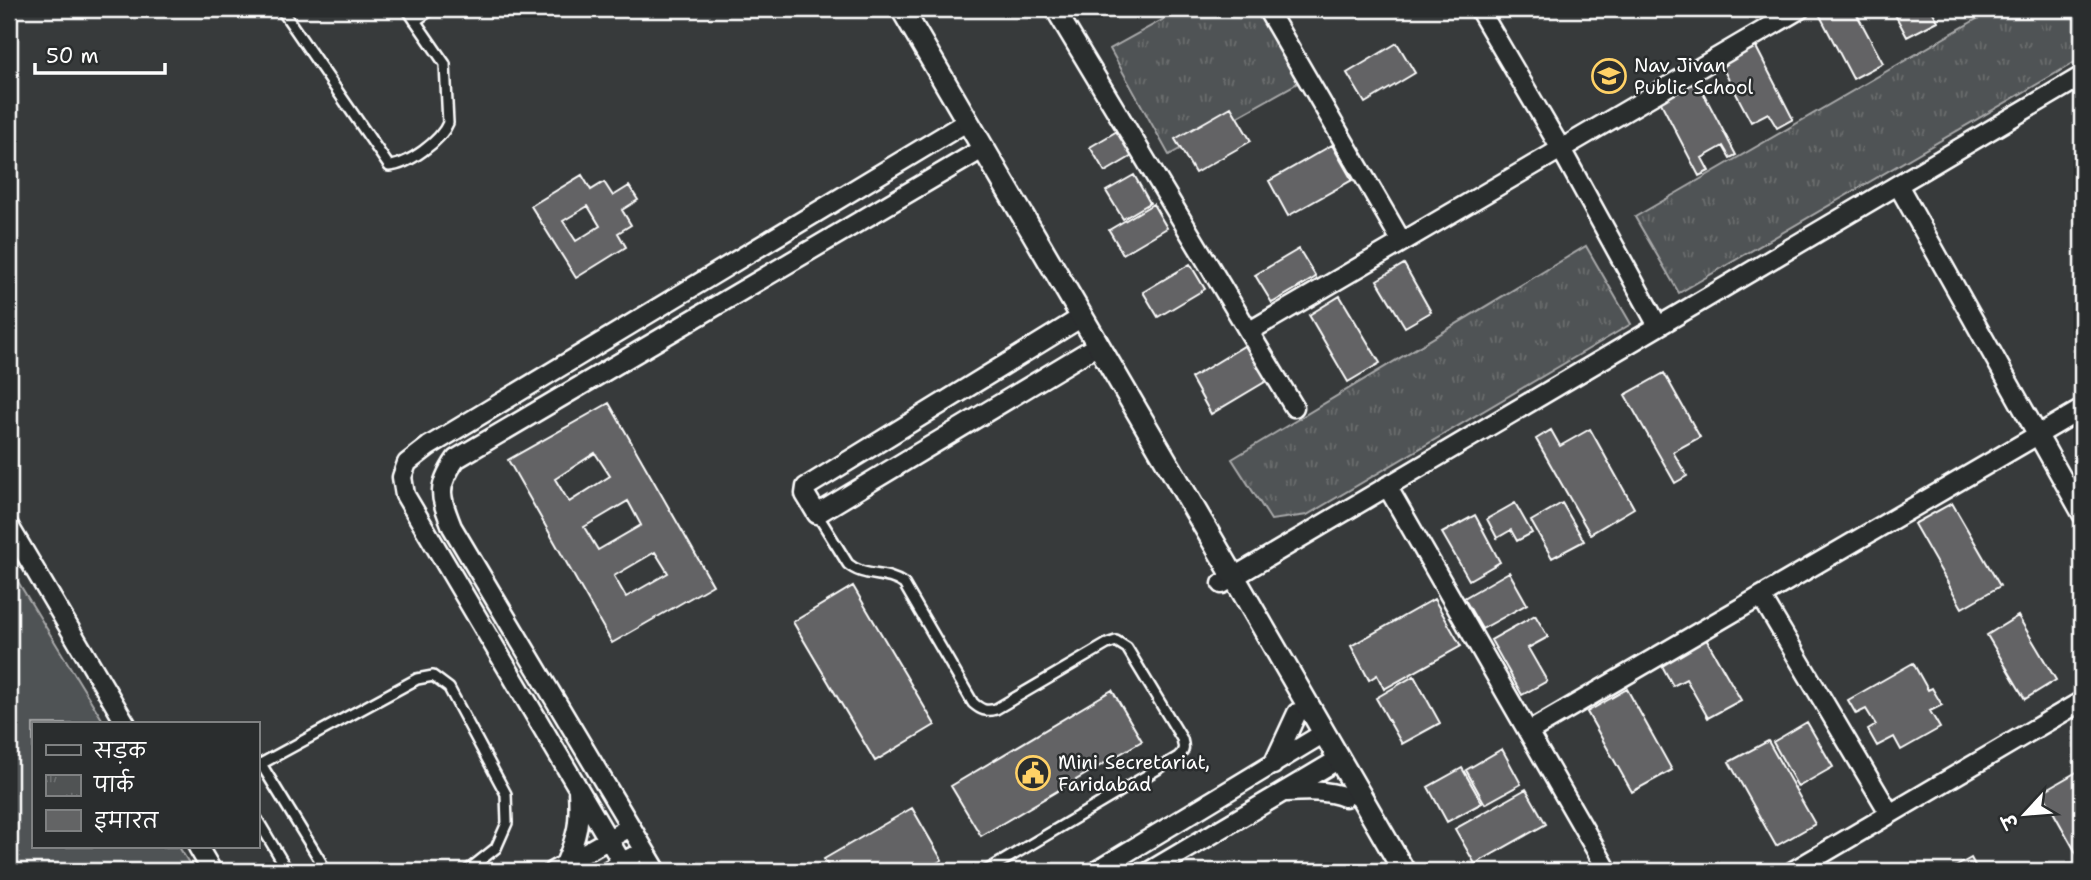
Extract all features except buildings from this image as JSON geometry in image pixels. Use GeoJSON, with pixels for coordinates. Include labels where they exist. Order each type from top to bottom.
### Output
{"type":"FeatureCollection","features":[{"type":"Feature","properties":{"kind":"street"},"geometry":{"type":"LineString","coordinates":[[888,9],[962,124]]}},
{"type":"Feature","properties":{"kind":"street"},"geometry":{"type":"LineString","coordinates":[[902,9],[978,152],[1333,762],[1404,871]]}},
{"type":"Feature","properties":{"kind":"street"},"geometry":{"type":"LineString","coordinates":[[1055,9],[1294,407]]}},
{"type":"Feature","properties":{"kind":"street"},"geometry":{"type":"LineString","coordinates":[[1267,9],[1402,242]]}},
{"type":"Feature","properties":{"kind":"street"},"geometry":{"type":"LineString","coordinates":[[1479,9],[1561,149],[1658,326]]}},
{"type":"Feature","properties":{"kind":"street"},"geometry":{"type":"LineString","coordinates":[[1250,331],[1800,9]]}},
{"type":"Feature","properties":{"kind":"street"},"geometry":{"type":"LineString","coordinates":[[1228,580],[2082,76]]}},
{"type":"Feature","properties":{"kind":"street"},"geometry":{"type":"LineString","coordinates":[[644,849],[619,868],[608,839],[405,495],[402,477],[407,463],[441,439],[962,124]]}},
{"type":"Feature","properties":{"kind":"street"},"geometry":{"type":"LineString","coordinates":[[657,871],[452,527],[441,499],[444,477],[456,459],[978,152]]}},
{"type":"Feature","properties":{"kind":"street"},"geometry":{"type":"LineString","coordinates":[[1898,185],[2082,514]]}},
{"type":"Feature","properties":{"kind":"street"},"geometry":{"type":"LineString","coordinates":[[1077,320],[806,487],[805,494],[817,514],[1093,348]]}},
{"type":"Feature","properties":{"kind":"street"},"geometry":{"type":"LineString","coordinates":[[1528,732],[2082,409]]}},
{"type":"Feature","properties":{"kind":"street"},"geometry":{"type":"LineString","coordinates":[[1387,486],[1608,871]]}},
{"type":"Feature","properties":{"kind":"street"},"geometry":{"type":"LineString","coordinates":[[9,526],[125,722]]}},
{"type":"Feature","properties":{"kind":"street"},"geometry":{"type":"LineString","coordinates":[[1228,580],[1297,713],[1319,737]]}},
{"type":"Feature","properties":{"kind":"street"},"geometry":{"type":"LineString","coordinates":[[1761,596],[1890,814]]}},
{"type":"Feature","properties":{"kind":"street"},"geometry":{"type":"LineString","coordinates":[[1793,871],[2082,701]]}},
{"type":"Feature","properties":{"kind":"street"},"geometry":{"type":"LineString","coordinates":[[1273,765],[1297,713]]}},
{"type":"Feature","properties":{"kind":"street"},"geometry":{"type":"LineString","coordinates":[[1096,871],[1319,737]]}},
{"type":"Feature","properties":{"kind":"street"},"geometry":{"type":"LineString","coordinates":[[1150,871],[1333,762]]}},
{"type":"Feature","properties":{"kind":"street"},"geometry":{"type":"LineString","coordinates":[[1333,762],[1345,797],[1388,871]]}},
{"type":"Feature","properties":{"kind":"street"},"geometry":{"type":"LineString","coordinates":[[559,868],[578,835],[578,787]]}},
{"type":"Feature","properties":{"kind":"street"},"geometry":{"type":"LineString","coordinates":[[1282,792],[1307,791],[1345,797]]}},
{"type":"Feature","properties":{"kind":"street"},"geometry":{"type":"LineString","coordinates":[[559,868],[630,827]]}},
{"type":"Feature","properties":{"kind":"street"},"geometry":{"type":"LineString","coordinates":[[199,848],[212,871]]}},
{"type":"Feature","properties":{"kind":"lane"},"geometry":{"type":"LineString","coordinates":[[281,9],[389,166],[399,166],[437,141],[448,123],[445,64],[407,9]]}},
{"type":"Feature","properties":{"kind":"lane"},"geometry":{"type":"LineString","coordinates":[[415,21],[432,9]]}},
{"type":"Feature","properties":{"kind":"lane"},"geometry":{"type":"LineString","coordinates":[[817,514],[848,564],[855,570],[895,578],[904,584],[973,703],[980,709],[996,709],[1116,641],[1127,648],[1182,739],[1183,753],[1178,757],[986,871]]}},
{"type":"Feature","properties":{"kind":"lane"},"geometry":{"type":"LineString","coordinates":[[323,871],[316,852],[259,765],[417,679],[433,676],[449,688],[506,794],[507,823],[496,848],[467,871]]}},
{"type":"Feature","properties":{"kind":"lane"},"geometry":{"type":"LineString","coordinates":[[259,822],[288,871]]}},
{"type":"Feature","properties":{"kind":"green space"},"geometry":{"type":"Polygon","coordinates":[[[1182,9],[1260,9],[1301,81],[1169,155],[1110,49],[1182,9]]]}},
{"type":"Feature","properties":{"kind":"green space"},"geometry":{"type":"Polygon","coordinates":[[[1994,9],[2082,9],[2082,58],[1679,293],[1635,217],[1994,9]]]}},
{"type":"Feature","properties":{"kind":"green space"},"geometry":{"type":"Polygon","coordinates":[[[1586,246],[1631,324],[1307,515],[1271,520],[1232,459],[1586,246]]]}},
{"type":"Feature","properties":{"kind":"green space"},"geometry":{"type":"Polygon","coordinates":[[[9,567],[104,722],[32,722],[32,848],[180,848],[194,871],[9,871],[9,567]]]}},
{"type":"Feature","properties":{"kind":"place","name":"Nav Jivan Public School"},"geometry":{"type":"Point","coordinates":[1609,76]}},
{"type":"Feature","properties":{"kind":"place","name":"Mini Secretariat, Faridabad"},"geometry":{"type":"Point","coordinates":[1033,773]}}]}
